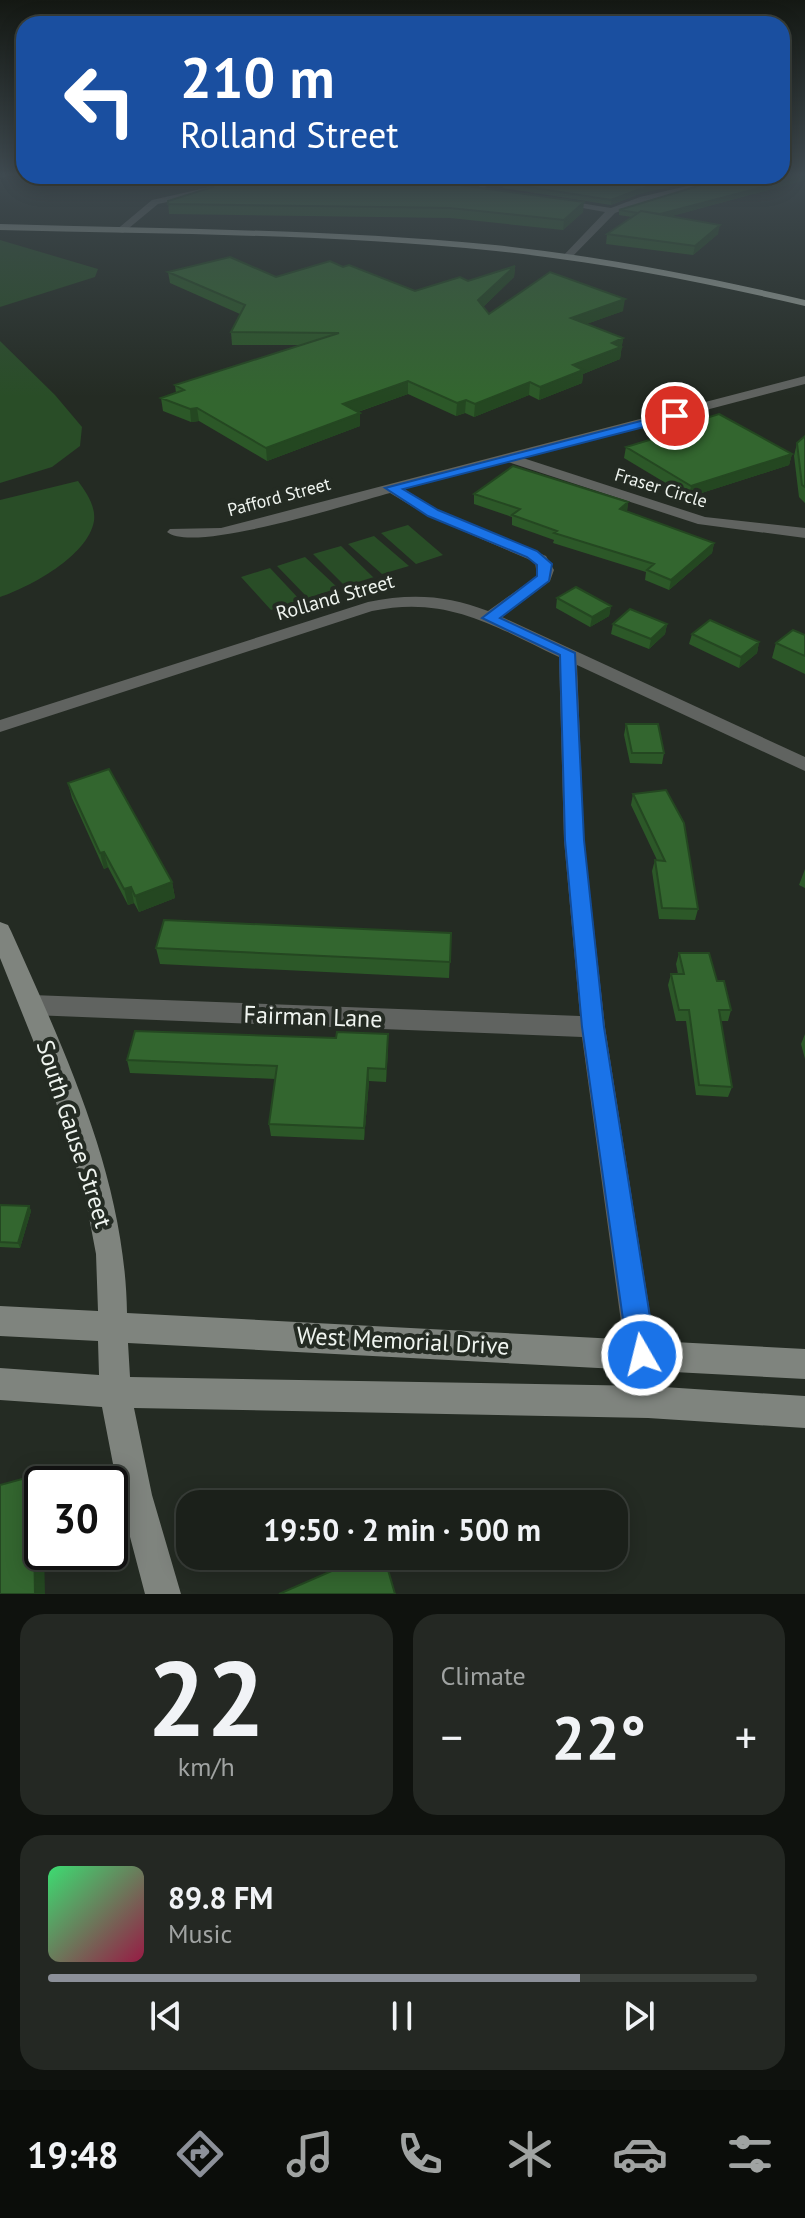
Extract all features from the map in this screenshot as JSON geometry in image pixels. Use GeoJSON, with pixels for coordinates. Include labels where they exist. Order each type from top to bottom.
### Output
{"type":"FeatureCollection","features":[{"type":"Feature","properties":{"kind":"main road"},"geometry":{"type":"LineString","coordinates":[[480,248],[567,257],[675,274],[805,303]]}},
{"type":"Feature","properties":{"kind":"main road","name":"South Gause Street"},"geometry":{"type":"LineString","coordinates":[[0,931],[32,1005],[86,1156],[107,1237],[116,1392],[144,1533],[163,1594]]}},
{"type":"Feature","properties":{"kind":"main road","name":"West Memorial Drive"},"geometry":{"type":"LineString","coordinates":[[0,1321],[112,1324],[805,1364]]}},
{"type":"Feature","properties":{"kind":"main road"},"geometry":{"type":"LineString","coordinates":[[0,1384],[116,1392],[648,1402],[805,1412]]}},
{"type":"Feature","properties":{"kind":"street"},"geometry":{"type":"LineString","coordinates":[[567,257],[575,248]]}},
{"type":"Feature","properties":{"kind":"street","name":"Pafford Street"},"geometry":{"type":"LineString","coordinates":[[175,532],[221,533],[805,380]]}},
{"type":"Feature","properties":{"kind":"street"},"geometry":{"type":"LineString","coordinates":[[772,389],[805,397]]}},
{"type":"Feature","properties":{"kind":"street","name":"Fraser Circle"},"geometry":{"type":"LineString","coordinates":[[510,458],[703,521],[805,533]]}},
{"type":"Feature","properties":{"kind":"street"},"geometry":{"type":"LineString","coordinates":[[392,488],[433,513],[541,559],[546,570],[544,578],[490,618]]}},
{"type":"Feature","properties":{"kind":"street","name":"Rolland Street"},"geometry":{"type":"LineString","coordinates":[[0,726],[401,600],[435,599],[490,618],[805,765]]}},
{"type":"Feature","properties":{"kind":"street"},"geometry":{"type":"LineString","coordinates":[[568,653],[574,840],[593,1027],[648,1402]]}},
{"type":"Feature","properties":{"kind":"street","name":"Fairman Lane"},"geometry":{"type":"LineString","coordinates":[[32,1005],[593,1027]]}},
{"type":"Feature","properties":{"kind":"green space"},"geometry":{"type":"Polygon","coordinates":[[[0,248],[28,248],[98,269],[95,277],[0,307],[0,248]]]}},
{"type":"Feature","properties":{"kind":"green space"},"geometry":{"type":"Polygon","coordinates":[[[0,341],[55,395],[82,427],[80,446],[52,467],[0,483],[0,341]]]}},
{"type":"Feature","properties":{"kind":"green space"},"geometry":{"type":"Polygon","coordinates":[[[78,481],[93,510],[94,521],[81,546],[70,558],[41,578],[0,597],[0,500],[78,481]]]}},
{"type":"Feature","properties":{"kind":"green space"},"geometry":{"type":"Polygon","coordinates":[[[408,525],[443,555],[416,564],[381,533],[408,525]]]}},
{"type":"Feature","properties":{"kind":"green space"},"geometry":{"type":"Polygon","coordinates":[[[374,536],[409,566],[382,574],[348,544],[374,536]]]}},
{"type":"Feature","properties":{"kind":"green space"},"geometry":{"type":"Polygon","coordinates":[[[341,546],[374,577],[345,586],[313,554],[341,546]]]}},
{"type":"Feature","properties":{"kind":"green space"},"geometry":{"type":"Polygon","coordinates":[[[305,557],[338,588],[308,598],[277,566],[305,557]]]}},
{"type":"Feature","properties":{"kind":"green space"},"geometry":{"type":"Polygon","coordinates":[[[270,568],[300,600],[271,610],[241,577],[270,568]]]}},
{"type":"Feature","properties":{"kind":"building"},"geometry":{"type":"Polygon","coordinates":[[[230,257],[276,277],[330,261],[343,267],[349,265],[415,291],[460,277],[468,281],[515,266],[478,300],[489,314],[550,272],[625,299],[571,318],[623,338],[612,343],[621,347],[573,365],[583,370],[540,387],[530,382],[475,404],[466,400],[457,403],[408,381],[343,404],[360,413],[266,448],[197,408],[190,409],[161,398],[184,390],[175,385],[339,333],[231,332],[245,305],[168,272],[230,257]]]}},
{"type":"Feature","properties":{"kind":"building"},"geometry":{"type":"Polygon","coordinates":[[[719,414],[792,454],[691,486],[626,447],[699,425],[693,422],[719,414]]]}},
{"type":"Feature","properties":{"kind":"building"},"geometry":{"type":"Polygon","coordinates":[[[805,436],[805,487],[802,485],[797,443],[805,436]]]}},
{"type":"Feature","properties":{"kind":"building"},"geometry":{"type":"Polygon","coordinates":[[[513,466],[628,502],[620,509],[714,543],[671,580],[647,570],[654,564],[554,533],[557,531],[512,515],[520,509],[474,494],[513,466]]]}},
{"type":"Feature","properties":{"kind":"building"},"geometry":{"type":"Polygon","coordinates":[[[576,587],[611,606],[592,617],[557,598],[576,587]]]}},
{"type":"Feature","properties":{"kind":"building"},"geometry":{"type":"Polygon","coordinates":[[[630,609],[667,624],[651,639],[613,624],[630,609]]]}},
{"type":"Feature","properties":{"kind":"building"},"geometry":{"type":"Polygon","coordinates":[[[710,620],[759,642],[741,657],[692,634],[710,620]]]}},
{"type":"Feature","properties":{"kind":"building"},"geometry":{"type":"Polygon","coordinates":[[[793,630],[805,635],[805,656],[776,643],[793,630]]]}},
{"type":"Feature","properties":{"kind":"building"},"geometry":{"type":"Polygon","coordinates":[[[626,724],[658,724],[664,753],[632,753],[626,724]]]}},
{"type":"Feature","properties":{"kind":"building"},"geometry":{"type":"Polygon","coordinates":[[[109,769],[172,882],[135,896],[131,887],[124,889],[104,852],[100,853],[68,783],[109,769]]]}},
{"type":"Feature","properties":{"kind":"building"},"geometry":{"type":"Polygon","coordinates":[[[666,790],[684,823],[698,909],[662,908],[655,860],[665,861],[633,794],[666,790]]]}},
{"type":"Feature","properties":{"kind":"building"},"geometry":{"type":"Polygon","coordinates":[[[164,920],[451,933],[450,962],[156,948],[164,920]]]}},
{"type":"Feature","properties":{"kind":"building"},"geometry":{"type":"Polygon","coordinates":[[[679,953],[709,953],[717,981],[724,981],[731,1010],[719,1010],[732,1087],[699,1085],[689,1010],[679,1010],[671,974],[684,974],[679,953]]]}},
{"type":"Feature","properties":{"kind":"building"},"geometry":{"type":"Polygon","coordinates":[[[135,1031],[336,1038],[337,1032],[388,1034],[386,1069],[368,1068],[364,1128],[269,1124],[277,1066],[127,1060],[135,1031]]]}},
{"type":"Feature","properties":{"kind":"building"},"geometry":{"type":"Polygon","coordinates":[[[0,1205],[29,1206],[18,1243],[0,1242],[0,1205]]]}},
{"type":"Feature","properties":{"kind":"building"},"geometry":{"type":"Polygon","coordinates":[[[24,1478],[24,1570],[35,1570],[35,1594],[0,1594],[0,1485],[24,1478]]]}},
{"type":"Feature","properties":{"kind":"building"},"geometry":{"type":"Polygon","coordinates":[[[334,1570],[388,1570],[395,1594],[279,1594],[334,1570]]]}},
{"type":"Feature","properties":{"kind":"route"},"geometry":{"type":"LineString","coordinates":[[642,1355],[593,1027],[574,840],[568,653],[490,618],[533,589],[544,578],[545,564],[532,554],[433,513],[392,488],[675,416]]}}]}
